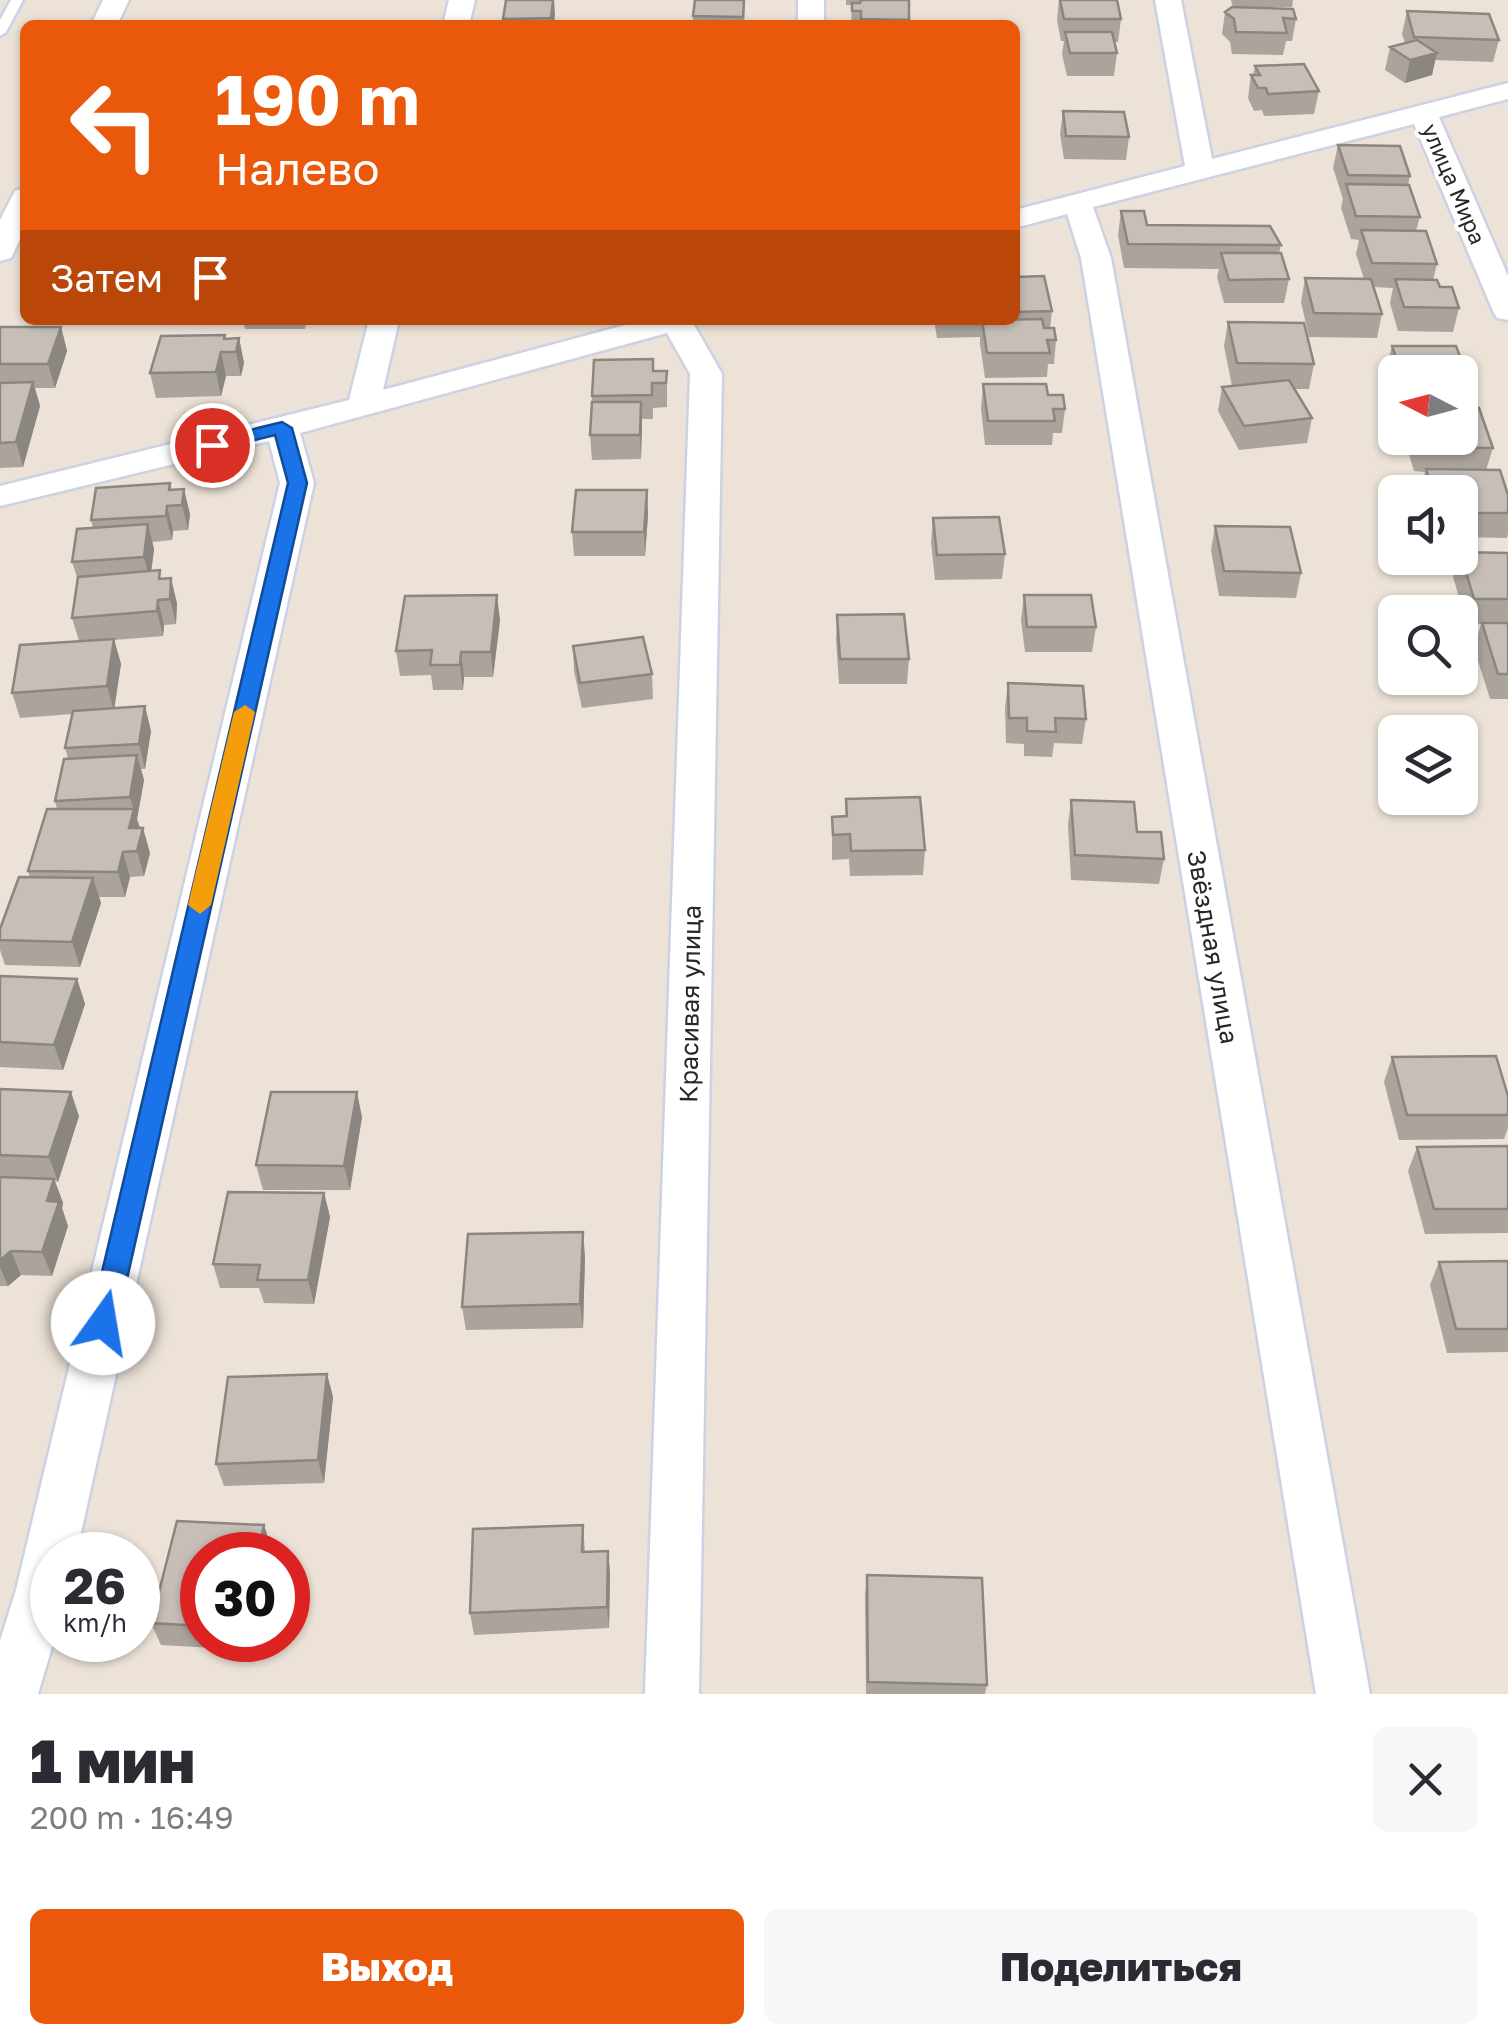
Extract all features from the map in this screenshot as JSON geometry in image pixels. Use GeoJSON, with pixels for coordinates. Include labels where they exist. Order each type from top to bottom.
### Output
{"type":"FeatureCollection","features":[{"type":"Feature","properties":{"kind":"street"},"geometry":{"type":"LineString","coordinates":[[1168,0],[1200,170]]}},
{"type":"Feature","properties":{"kind":"street"},"geometry":{"type":"LineString","coordinates":[[1020,219],[1508,91]]}},
{"type":"Feature","properties":{"kind":"street","name":"улица Мира"},"geometry":{"type":"LineString","coordinates":[[1423,113],[1508,311]]}},
{"type":"Feature","properties":{"kind":"street","name":"Звёздная улица"},"geometry":{"type":"LineString","coordinates":[[1077,202],[1096,258],[1343,1694]]}},
{"type":"Feature","properties":{"kind":"street"},"geometry":{"type":"LineString","coordinates":[[0,252],[20,208]]}},
{"type":"Feature","properties":{"kind":"street"},"geometry":{"type":"LineString","coordinates":[[364,405],[383,325]]}},
{"type":"Feature","properties":{"kind":"street"},"geometry":{"type":"LineString","coordinates":[[0,496],[282,428],[660,325]]}},
{"type":"Feature","properties":{"kind":"street","name":"Красивая улица"},"geometry":{"type":"LineString","coordinates":[[672,1694],[706,374],[681,325]]}},
{"type":"Feature","properties":{"kind":"street"},"geometry":{"type":"LineString","coordinates":[[11,1694],[42,1590],[298,483],[282,428]]}},
{"type":"Feature","properties":{"kind":"lane"},"geometry":{"type":"LineString","coordinates":[[0,32],[16,0]]}},
{"type":"Feature","properties":{"kind":"building"},"geometry":{"type":"Polygon","coordinates":[[[506,0],[553,0],[551,18],[503,19],[506,0]]]}},
{"type":"Feature","properties":{"kind":"building"},"geometry":{"type":"Polygon","coordinates":[[[695,0],[744,0],[743,17],[693,16],[695,0]]]}},
{"type":"Feature","properties":{"kind":"building"},"geometry":{"type":"Polygon","coordinates":[[[909,0],[909,20],[861,19],[861,11],[852,11],[852,3],[909,0]]]}},
{"type":"Feature","properties":{"kind":"building"},"geometry":{"type":"Polygon","coordinates":[[[1060,0],[1117,0],[1121,19],[1064,19],[1060,0]]]}},
{"type":"Feature","properties":{"kind":"building"},"geometry":{"type":"Polygon","coordinates":[[[1232,7],[1293,9],[1296,19],[1283,18],[1287,33],[1236,32],[1234,19],[1225,12],[1232,7]]]}},
{"type":"Feature","properties":{"kind":"building"},"geometry":{"type":"Polygon","coordinates":[[[1407,11],[1489,14],[1499,40],[1414,37],[1407,11]]]}},
{"type":"Feature","properties":{"kind":"building"},"geometry":{"type":"Polygon","coordinates":[[[1065,32],[1112,32],[1117,53],[1070,53],[1065,32]]]}},
{"type":"Feature","properties":{"kind":"building"},"geometry":{"type":"Polygon","coordinates":[[[1417,40],[1437,53],[1410,60],[1390,47],[1417,40]]]}},
{"type":"Feature","properties":{"kind":"building"},"geometry":{"type":"Polygon","coordinates":[[[1304,64],[1319,91],[1268,94],[1266,88],[1258,88],[1251,75],[1260,75],[1255,66],[1304,64]]]}},
{"type":"Feature","properties":{"kind":"building"},"geometry":{"type":"Polygon","coordinates":[[[1063,111],[1124,112],[1129,137],[1066,136],[1063,111]]]}},
{"type":"Feature","properties":{"kind":"building"},"geometry":{"type":"Polygon","coordinates":[[[1338,145],[1400,146],[1410,176],[1348,175],[1338,145]]]}},
{"type":"Feature","properties":{"kind":"building"},"geometry":{"type":"Polygon","coordinates":[[[1346,184],[1409,185],[1420,217],[1356,216],[1346,184]]]}},
{"type":"Feature","properties":{"kind":"building"},"geometry":{"type":"Polygon","coordinates":[[[1121,211],[1144,211],[1147,225],[1270,226],[1281,245],[1128,244],[1121,211]]]}},
{"type":"Feature","properties":{"kind":"building"},"geometry":{"type":"Polygon","coordinates":[[[1361,230],[1426,231],[1437,264],[1372,263],[1361,230]]]}},
{"type":"Feature","properties":{"kind":"building"},"geometry":{"type":"Polygon","coordinates":[[[1221,253],[1281,253],[1289,279],[1229,280],[1221,253]]]}},
{"type":"Feature","properties":{"kind":"building"},"geometry":{"type":"Polygon","coordinates":[[[1044,276],[1052,311],[1020,312],[1020,277],[1044,276]]]}},
{"type":"Feature","properties":{"kind":"building"},"geometry":{"type":"Polygon","coordinates":[[[1305,278],[1371,279],[1382,314],[1314,313],[1305,278]]]}},
{"type":"Feature","properties":{"kind":"building"},"geometry":{"type":"Polygon","coordinates":[[[1395,279],[1437,280],[1440,287],[1452,287],[1459,308],[1404,307],[1395,279]]]}},
{"type":"Feature","properties":{"kind":"building"},"geometry":{"type":"Polygon","coordinates":[[[1020,319],[1042,319],[1044,328],[1054,328],[1056,340],[1047,340],[1050,353],[987,353],[983,325],[1020,325],[1020,319]]]}},
{"type":"Feature","properties":{"kind":"building"},"geometry":{"type":"Polygon","coordinates":[[[1228,322],[1304,323],[1314,364],[1237,363],[1228,322]]]}},
{"type":"Feature","properties":{"kind":"building"},"geometry":{"type":"Polygon","coordinates":[[[0,327],[61,327],[48,364],[0,364],[0,327]]]}},
{"type":"Feature","properties":{"kind":"building"},"geometry":{"type":"Polygon","coordinates":[[[225,335],[224,339],[239,338],[236,352],[221,352],[216,372],[150,373],[161,336],[225,335]]]}},
{"type":"Feature","properties":{"kind":"building"},"geometry":{"type":"Polygon","coordinates":[[[1392,346],[1456,346],[1459,355],[1395,355],[1392,346]]]}},
{"type":"Feature","properties":{"kind":"building"},"geometry":{"type":"Polygon","coordinates":[[[653,359],[653,371],[667,371],[666,383],[652,383],[652,395],[592,396],[594,360],[653,359]]]}},
{"type":"Feature","properties":{"kind":"building"},"geometry":{"type":"Polygon","coordinates":[[[1289,380],[1312,418],[1244,426],[1222,387],[1289,380]]]}},
{"type":"Feature","properties":{"kind":"building"},"geometry":{"type":"Polygon","coordinates":[[[33,382],[16,442],[0,443],[0,383],[33,382]]]}},
{"type":"Feature","properties":{"kind":"building"},"geometry":{"type":"Polygon","coordinates":[[[983,384],[1046,384],[1048,395],[1063,395],[1065,409],[1053,409],[1055,421],[988,421],[983,384]]]}},
{"type":"Feature","properties":{"kind":"building"},"geometry":{"type":"Polygon","coordinates":[[[592,402],[641,402],[640,435],[590,435],[592,402]]]}},
{"type":"Feature","properties":{"kind":"building"},"geometry":{"type":"Polygon","coordinates":[[[1478,408],[1479,408],[1493,448],[1478,448],[1478,408]]]}},
{"type":"Feature","properties":{"kind":"building"},"geometry":{"type":"Polygon","coordinates":[[[1426,469],[1500,470],[1508,495],[1508,513],[1478,513],[1478,475],[1428,475],[1426,469]]]}},
{"type":"Feature","properties":{"kind":"building"},"geometry":{"type":"Polygon","coordinates":[[[170,483],[169,490],[184,489],[182,505],[167,506],[166,516],[91,520],[96,488],[170,483]]]}},
{"type":"Feature","properties":{"kind":"building"},"geometry":{"type":"Polygon","coordinates":[[[576,490],[647,490],[644,532],[572,532],[576,490]]]}},
{"type":"Feature","properties":{"kind":"building"},"geometry":{"type":"Polygon","coordinates":[[[999,517],[1005,554],[937,555],[933,518],[999,517]]]}},
{"type":"Feature","properties":{"kind":"building"},"geometry":{"type":"Polygon","coordinates":[[[148,524],[144,557],[72,562],[77,529],[148,524]]]}},
{"type":"Feature","properties":{"kind":"building"},"geometry":{"type":"Polygon","coordinates":[[[1215,526],[1290,527],[1301,573],[1224,571],[1215,526]]]}},
{"type":"Feature","properties":{"kind":"building"},"geometry":{"type":"Polygon","coordinates":[[[1478,552],[1508,553],[1508,599],[1478,599],[1478,595],[1473,595],[1467,575],[1478,575],[1478,552]]]}},
{"type":"Feature","properties":{"kind":"building"},"geometry":{"type":"Polygon","coordinates":[[[160,570],[159,579],[171,578],[170,599],[158,600],[157,611],[72,618],[78,577],[160,570]]]}},
{"type":"Feature","properties":{"kind":"building"},"geometry":{"type":"Polygon","coordinates":[[[497,595],[491,652],[461,652],[460,665],[430,665],[432,650],[396,651],[405,596],[497,595]]]}},
{"type":"Feature","properties":{"kind":"building"},"geometry":{"type":"Polygon","coordinates":[[[1024,595],[1091,595],[1096,627],[1027,627],[1024,595]]]}},
{"type":"Feature","properties":{"kind":"building"},"geometry":{"type":"Polygon","coordinates":[[[904,614],[909,659],[840,659],[837,615],[904,614]]]}},
{"type":"Feature","properties":{"kind":"building"},"geometry":{"type":"Polygon","coordinates":[[[1482,623],[1508,623],[1508,674],[1498,674],[1482,623]]]}},
{"type":"Feature","properties":{"kind":"building"},"geometry":{"type":"Polygon","coordinates":[[[643,637],[652,674],[580,683],[573,646],[643,637]]]}},
{"type":"Feature","properties":{"kind":"building"},"geometry":{"type":"Polygon","coordinates":[[[114,639],[107,686],[12,693],[20,645],[114,639]]]}},
{"type":"Feature","properties":{"kind":"building"},"geometry":{"type":"Polygon","coordinates":[[[1008,683],[1083,686],[1086,719],[1055,718],[1056,732],[1027,731],[1027,718],[1009,718],[1008,683]]]}},
{"type":"Feature","properties":{"kind":"building"},"geometry":{"type":"Polygon","coordinates":[[[145,706],[139,744],[65,748],[73,711],[145,706]]]}},
{"type":"Feature","properties":{"kind":"building"},"geometry":{"type":"Polygon","coordinates":[[[137,755],[130,797],[55,801],[64,759],[137,755]]]}},
{"type":"Feature","properties":{"kind":"building"},"geometry":{"type":"Polygon","coordinates":[[[920,797],[925,850],[851,851],[850,834],[833,835],[832,817],[847,816],[846,799],[920,797]]]}},
{"type":"Feature","properties":{"kind":"building"},"geometry":{"type":"Polygon","coordinates":[[[1071,800],[1134,802],[1137,832],[1161,832],[1164,859],[1075,855],[1071,800]]]}},
{"type":"Feature","properties":{"kind":"building"},"geometry":{"type":"Polygon","coordinates":[[[47,809],[134,809],[129,828],[143,828],[137,851],[123,852],[118,872],[28,871],[47,809]]]}},
{"type":"Feature","properties":{"kind":"building"},"geometry":{"type":"Polygon","coordinates":[[[19,877],[93,878],[72,942],[0,940],[0,929],[19,877]]]}},
{"type":"Feature","properties":{"kind":"building"},"geometry":{"type":"Polygon","coordinates":[[[0,976],[77,979],[54,1045],[0,1042],[0,976]]]}},
{"type":"Feature","properties":{"kind":"building"},"geometry":{"type":"Polygon","coordinates":[[[1496,1056],[1508,1096],[1508,1115],[1407,1115],[1392,1057],[1496,1056]]]}},
{"type":"Feature","properties":{"kind":"building"},"geometry":{"type":"Polygon","coordinates":[[[0,1089],[71,1092],[49,1157],[0,1155],[0,1089]]]}},
{"type":"Feature","properties":{"kind":"building"},"geometry":{"type":"Polygon","coordinates":[[[271,1092],[357,1092],[344,1166],[256,1165],[271,1092]]]}},
{"type":"Feature","properties":{"kind":"building"},"geometry":{"type":"Polygon","coordinates":[[[1508,1146],[1508,1209],[1434,1209],[1417,1147],[1508,1146]]]}},
{"type":"Feature","properties":{"kind":"building"},"geometry":{"type":"Polygon","coordinates":[[[0,1177],[54,1179],[47,1201],[59,1202],[42,1252],[11,1251],[0,1260],[0,1177]]]}},
{"type":"Feature","properties":{"kind":"building"},"geometry":{"type":"Polygon","coordinates":[[[228,1192],[324,1193],[308,1280],[257,1280],[260,1265],[213,1264],[228,1192]]]}},
{"type":"Feature","properties":{"kind":"building"},"geometry":{"type":"Polygon","coordinates":[[[583,1232],[580,1304],[462,1307],[468,1234],[583,1232]]]}},
{"type":"Feature","properties":{"kind":"building"},"geometry":{"type":"Polygon","coordinates":[[[1508,1261],[1508,1329],[1456,1329],[1439,1262],[1508,1261]]]}},
{"type":"Feature","properties":{"kind":"building"},"geometry":{"type":"Polygon","coordinates":[[[327,1374],[318,1460],[216,1464],[228,1377],[327,1374]]]}},
{"type":"Feature","properties":{"kind":"building"},"geometry":{"type":"Polygon","coordinates":[[[177,1521],[264,1525],[262,1532],[180,1532],[180,1625],[160,1624],[160,1588],[177,1521]]]}},
{"type":"Feature","properties":{"kind":"building"},"geometry":{"type":"Polygon","coordinates":[[[583,1525],[582,1552],[608,1551],[607,1607],[470,1613],[473,1529],[583,1525]]]}},
{"type":"Feature","properties":{"kind":"building"},"geometry":{"type":"Polygon","coordinates":[[[867,1575],[982,1578],[987,1685],[868,1682],[867,1575]]]}},
{"type":"Feature","properties":{"kind":"slow traffic"},"geometry":{"type":"LineString","coordinates":[[200,905],[245,712]]}},
{"type":"Feature","properties":{"kind":"route"},"geometry":{"type":"LineString","coordinates":[[103,1323],[298,483],[282,428],[212,445]]}}]}
